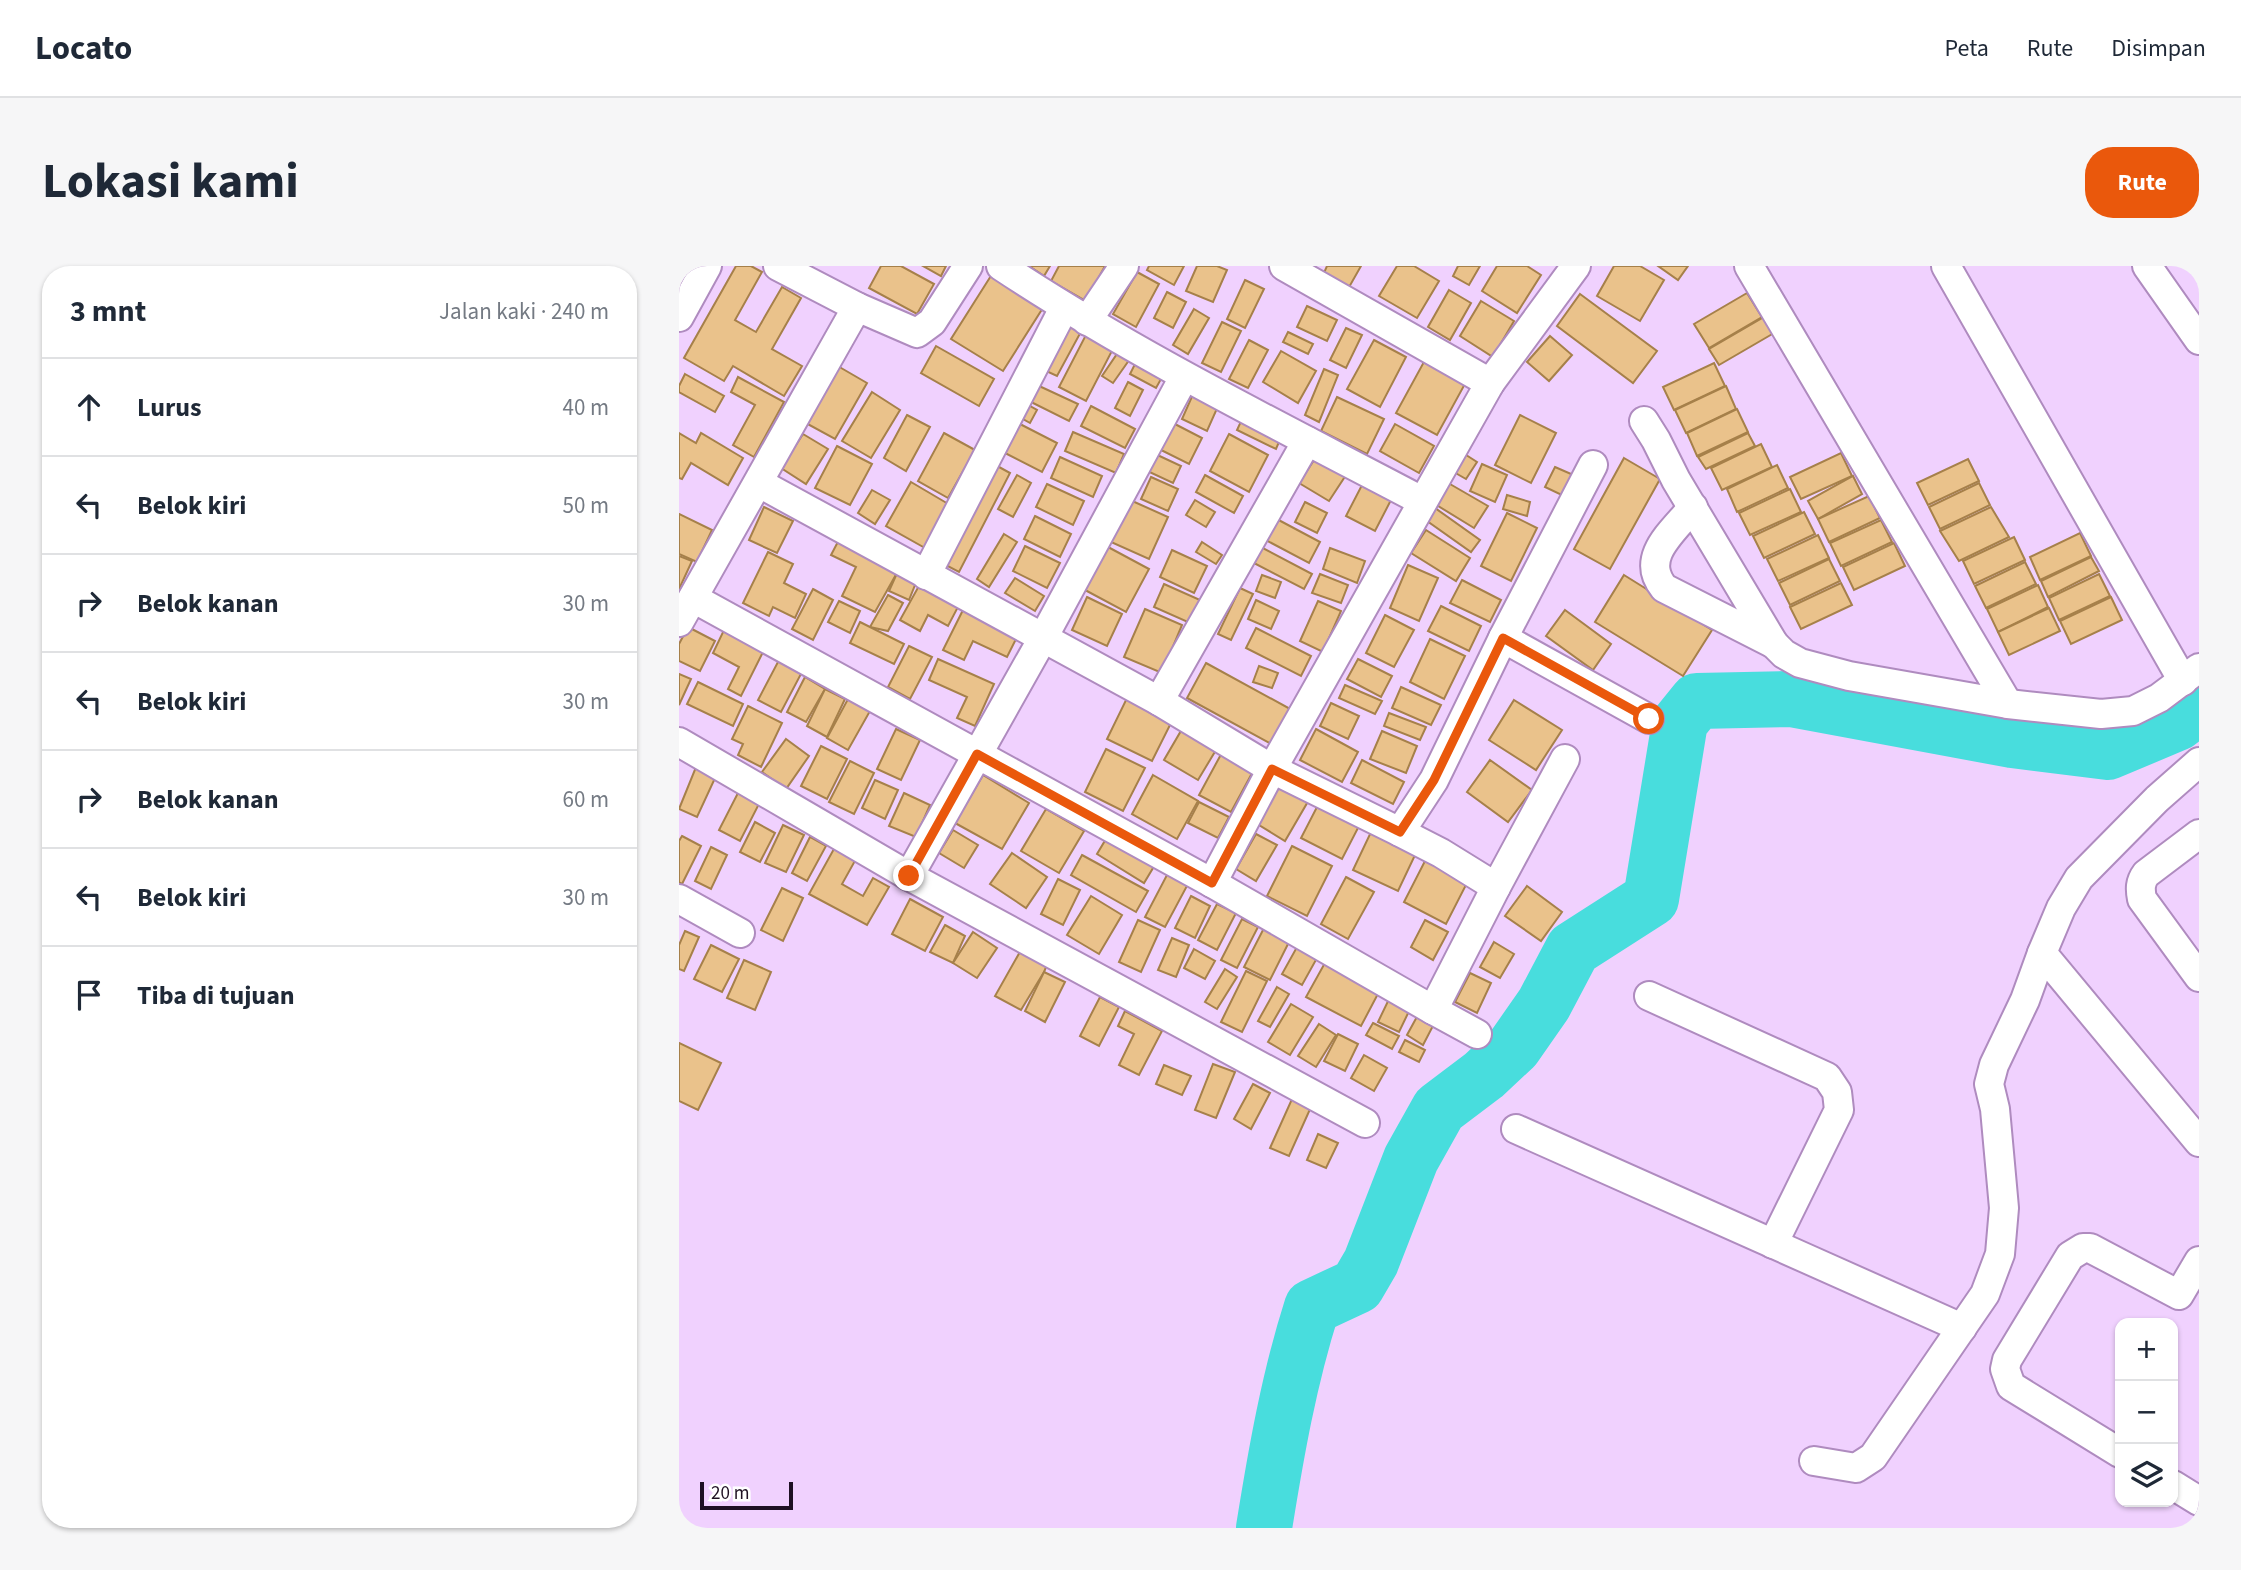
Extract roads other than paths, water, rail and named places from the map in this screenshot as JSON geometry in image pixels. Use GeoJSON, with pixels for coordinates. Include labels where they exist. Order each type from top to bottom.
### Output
{"type":"FeatureCollection","features":[{"type":"Feature","properties":{"kind":"street"},"geometry":{"type":"LineString","coordinates":[[679,317],[707,266]]}},
{"type":"Feature","properties":{"kind":"street"},"geometry":{"type":"LineString","coordinates":[[791,269],[857,307],[917,332],[932,322],[968,266]]}},
{"type":"Feature","properties":{"kind":"street"},"geometry":{"type":"LineString","coordinates":[[1001,266],[1076,315],[1184,377],[1422,501]]}},
{"type":"Feature","properties":{"kind":"street"},"geometry":{"type":"LineString","coordinates":[[926,575],[1076,315],[1123,266]]}},
{"type":"Feature","properties":{"kind":"street"},"geometry":{"type":"LineString","coordinates":[[1284,266],[1490,383]]}},
{"type":"Feature","properties":{"kind":"street"},"geometry":{"type":"LineString","coordinates":[[1749,266],[2008,704]]}},
{"type":"Feature","properties":{"kind":"street"},"geometry":{"type":"LineString","coordinates":[[1644,421],[1774,644],[1784,654],[1800,663],[1902,687],[2008,704],[2101,714],[2133,711],[2159,698],[2191,674],[1947,266]]}},
{"type":"Feature","properties":{"kind":"street"},"geometry":{"type":"LineString","coordinates":[[2147,266],[2199,340]]}},
{"type":"Feature","properties":{"kind":"street"},"geometry":{"type":"LineString","coordinates":[[1212,883],[1272,769],[1490,383],[1569,268]]}},
{"type":"Feature","properties":{"kind":"street"},"geometry":{"type":"LineString","coordinates":[[857,307],[686,610],[977,754],[1212,883],[1477,1034]]}},
{"type":"Feature","properties":{"kind":"street"},"geometry":{"type":"LineString","coordinates":[[909,876],[1043,638],[1184,377]]}},
{"type":"Feature","properties":{"kind":"street"},"geometry":{"type":"LineString","coordinates":[[1159,701],[1307,441]]}},
{"type":"Feature","properties":{"kind":"street"},"geometry":{"type":"LineString","coordinates":[[1400,832],[1434,780],[1503,638],[1593,465]]}},
{"type":"Feature","properties":{"kind":"street"},"geometry":{"type":"LineString","coordinates":[[759,482],[1159,701],[1272,769],[1441,853],[1496,887]]}},
{"type":"Feature","properties":{"kind":"street"},"geometry":{"type":"LineString","coordinates":[[1693,507],[1657,551],[1655,578],[1664,588],[1774,644]]}},
{"type":"Feature","properties":{"kind":"street"},"geometry":{"type":"LineString","coordinates":[[1503,638],[1649,719]]}},
{"type":"Feature","properties":{"kind":"street"},"geometry":{"type":"LineString","coordinates":[[679,742],[909,876],[1365,1123]]}},
{"type":"Feature","properties":{"kind":"street"},"geometry":{"type":"LineString","coordinates":[[1433,1010],[1565,759]]}},
{"type":"Feature","properties":{"kind":"street"},"geometry":{"type":"LineString","coordinates":[[1814,1461],[1856,1468],[1873,1457],[1985,1294],[2000,1254],[2004,1208],[1995,1109],[1989,1084],[1994,1065],[2025,1000],[2061,908],[2079,878],[2157,799],[2199,762]]}},
{"type":"Feature","properties":{"kind":"street"},"geometry":{"type":"LineString","coordinates":[[2199,834],[2146,874],[2142,878],[2140,891],[2142,899],[2199,977]]}},
{"type":"Feature","properties":{"kind":"street"},"geometry":{"type":"LineString","coordinates":[[679,899],[740,933]]}},
{"type":"Feature","properties":{"kind":"street"},"geometry":{"type":"LineString","coordinates":[[2042,953],[2199,1142]]}},
{"type":"Feature","properties":{"kind":"street"},"geometry":{"type":"LineString","coordinates":[[1649,996],[1827,1077],[1837,1092],[1839,1110],[1773,1244]]}},
{"type":"Feature","properties":{"kind":"street"},"geometry":{"type":"LineString","coordinates":[[1516,1129],[1962,1328]]}},
{"type":"Feature","properties":{"kind":"street"},"geometry":{"type":"LineString","coordinates":[[2115,1450],[2011,1386],[2005,1369],[2007,1360],[2070,1256],[2083,1248],[2090,1248],[2189,1301],[2199,1262]]}},
{"type":"Feature","properties":{"kind":"street"},"geometry":{"type":"LineString","coordinates":[[2178,1488],[2199,1501]]}},
{"type":"Feature","properties":{"kind":"waterway"},"geometry":{"type":"LineString","coordinates":[[1264,1528],[1284,1416],[1312,1307],[1357,1286],[1371,1262],[1411,1159],[1439,1109],[1484,1075],[1514,1047],[1544,1004],[1573,949],[1651,899],[1680,722],[1697,701],[1791,699],[2012,740],[2108,752],[2177,723],[2199,706]]}}]}
